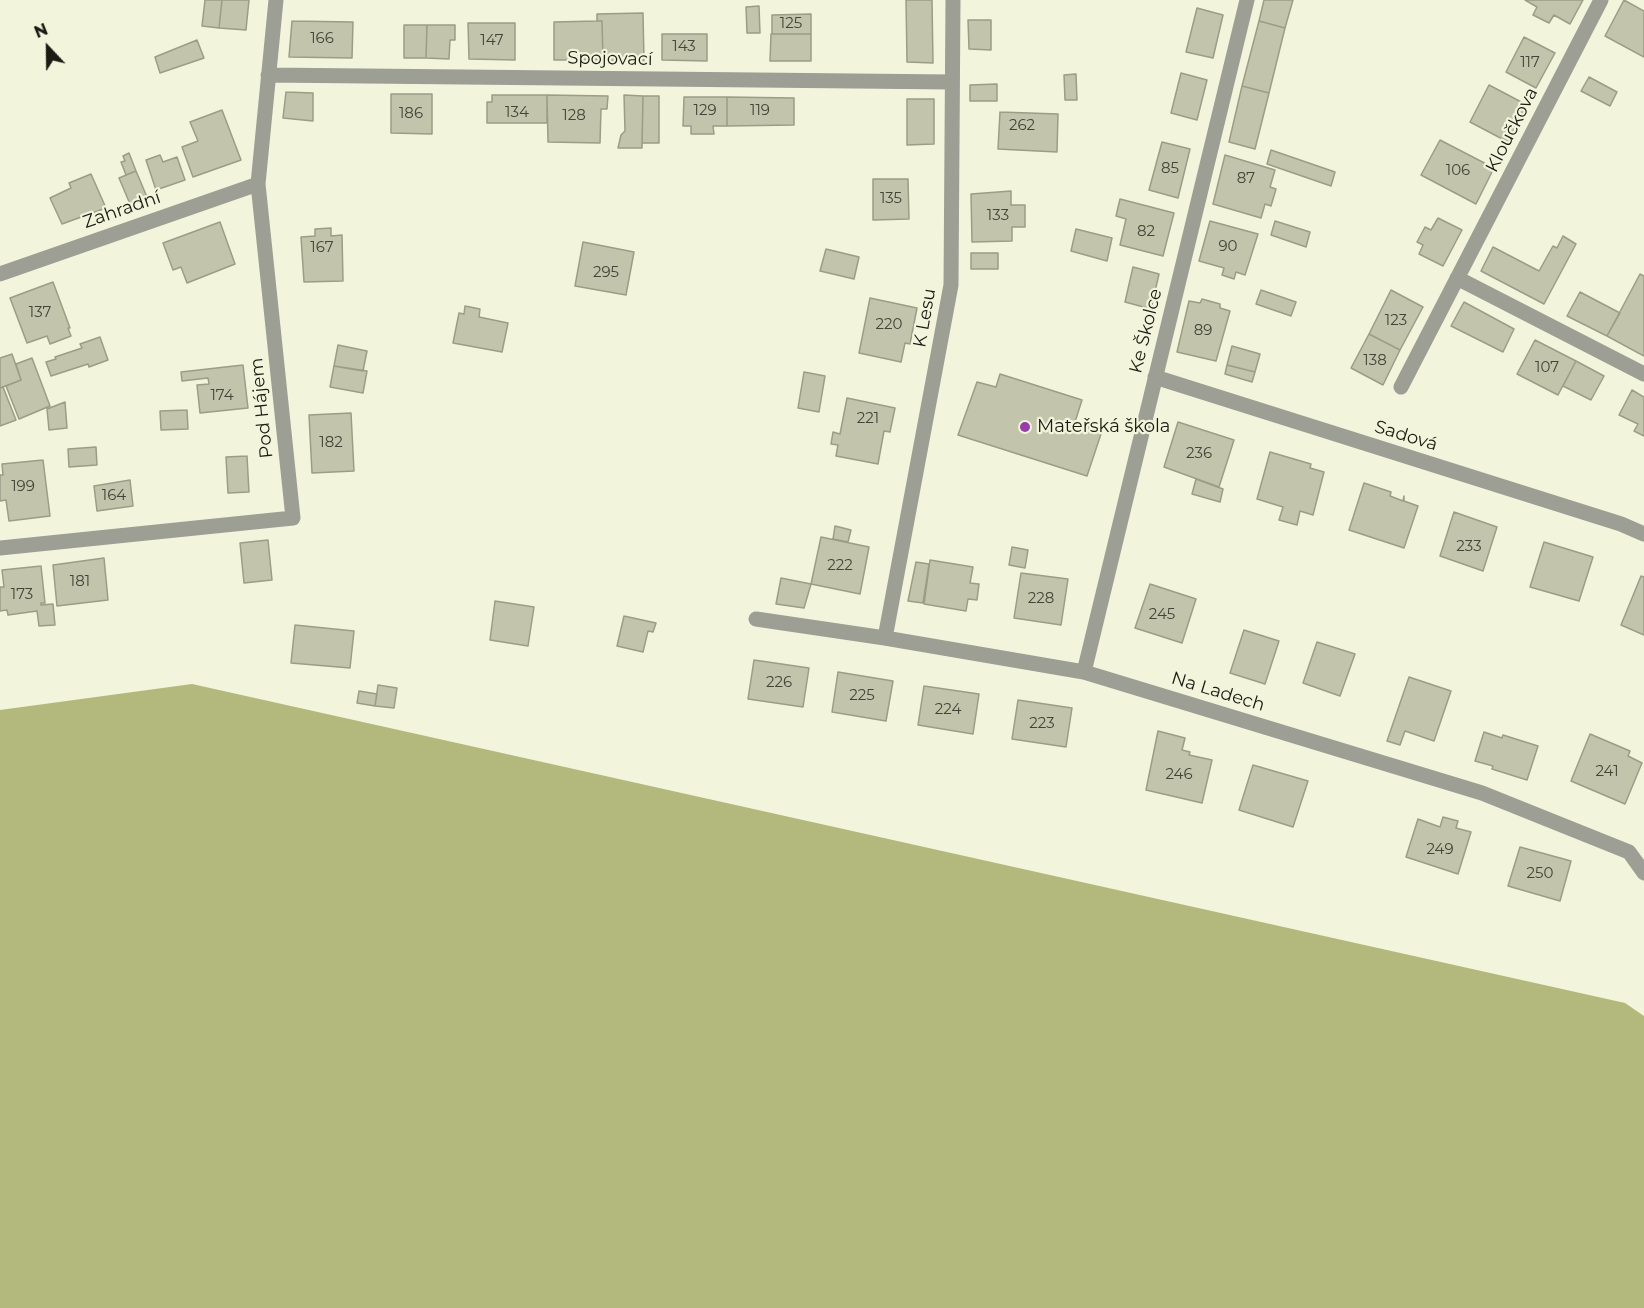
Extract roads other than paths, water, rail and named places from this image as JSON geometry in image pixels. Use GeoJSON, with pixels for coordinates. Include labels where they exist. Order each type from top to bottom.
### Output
{"type":"FeatureCollection","features":[{"type":"Feature","properties":{"kind":"street","name":"Pod Hájem"},"geometry":{"type":"LineString","coordinates":[[0,548],[293,518],[258,184],[276,0]]}},
{"type":"Feature","properties":{"kind":"street","name":"K Lesu"},"geometry":{"type":"LineString","coordinates":[[885,638],[951,285],[953,0]]}},
{"type":"Feature","properties":{"kind":"street","name":"Ke Školce"},"geometry":{"type":"LineString","coordinates":[[1084,672],[1247,0]]}},
{"type":"Feature","properties":{"kind":"street","name":"Kloučkova"},"geometry":{"type":"LineString","coordinates":[[1401,387],[1601,0]]}},
{"type":"Feature","properties":{"kind":"street","name":"Spojovací"},"geometry":{"type":"LineString","coordinates":[[268,75],[952,82]]}},
{"type":"Feature","properties":{"kind":"street","name":"Zahradní"},"geometry":{"type":"LineString","coordinates":[[0,274],[258,184]]}},
{"type":"Feature","properties":{"kind":"street"},"geometry":{"type":"LineString","coordinates":[[1457,278],[1644,374]]}},
{"type":"Feature","properties":{"kind":"street","name":"Sadová"},"geometry":{"type":"LineString","coordinates":[[1155,377],[1621,524],[1644,534]]}},
{"type":"Feature","properties":{"kind":"street","name":"Na Ladech"},"geometry":{"type":"LineString","coordinates":[[756,619],[885,638],[1084,672],[1482,793],[1629,852],[1644,873]]}},
{"type":"Feature","properties":{"kind":"place","name":"Mateřská škola"},"geometry":{"type":"Point","coordinates":[1025,427]}}]}
